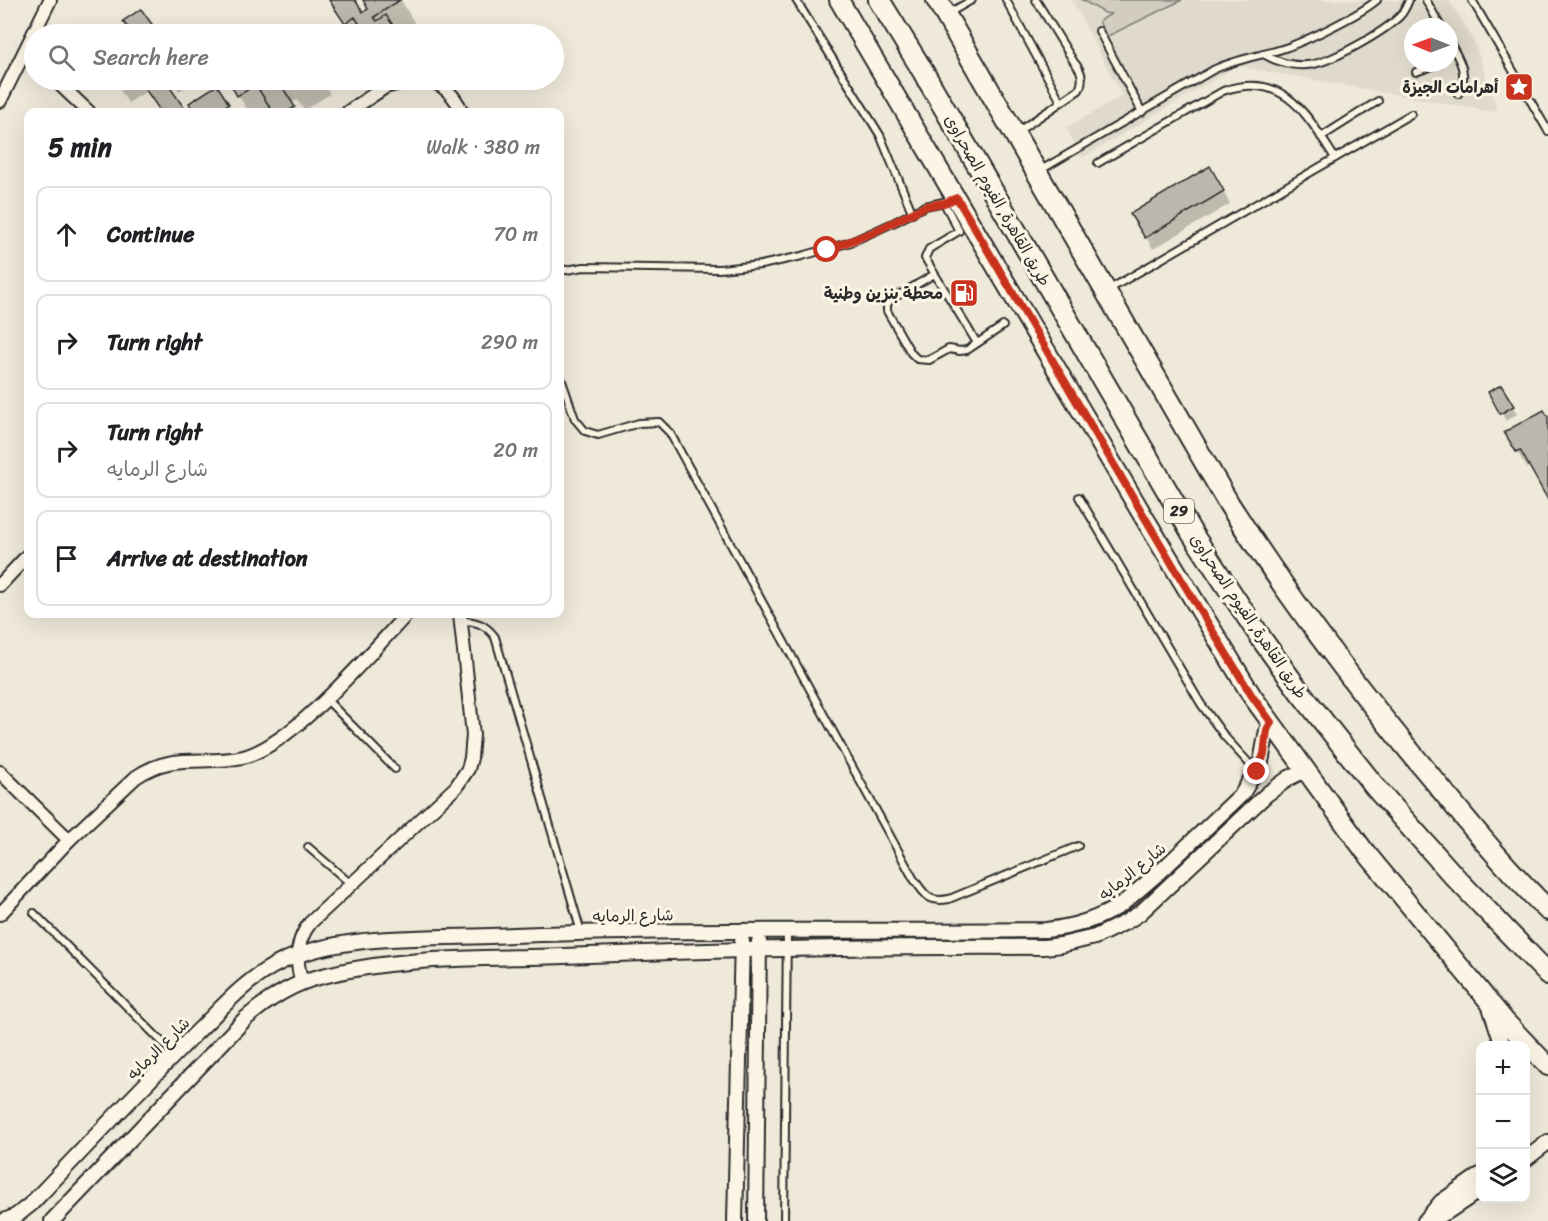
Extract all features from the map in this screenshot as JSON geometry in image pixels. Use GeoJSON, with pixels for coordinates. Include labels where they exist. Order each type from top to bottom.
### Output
{"type":"FeatureCollection","features":[{"type":"Feature","properties":{"kind":"highway","name":"طريق القاهرة, الفيوم الصحراوى"},"geometry":{"type":"LineString","coordinates":[[879,0],[1188,526],[1263,640],[1306,700],[1375,787],[1453,874],[1548,974]]}},
{"type":"Feature","properties":{"kind":"highway"},"geometry":{"type":"LineString","coordinates":[[942,8],[1228,504],[1271,570],[1379,715],[1502,861],[1548,910]]}},
{"type":"Feature","properties":{"kind":"main road"},"geometry":{"type":"LineString","coordinates":[[839,0],[950,201],[1252,696],[1363,849],[1487,1000],[1548,1066]]}},
{"type":"Feature","properties":{"kind":"street"},"geometry":{"type":"LineString","coordinates":[[41,24],[50,0]]}},
{"type":"Feature","properties":{"kind":"street"},"geometry":{"type":"LineString","coordinates":[[0,101],[24,64]]}},
{"type":"Feature","properties":{"kind":"street"},"geometry":{"type":"LineString","coordinates":[[66,90],[85,108]]}},
{"type":"Feature","properties":{"kind":"street"},"geometry":{"type":"LineString","coordinates":[[354,108],[381,90]]}},
{"type":"Feature","properties":{"kind":"street"},"geometry":{"type":"LineString","coordinates":[[447,90],[460,108]]}},
{"type":"Feature","properties":{"kind":"street"},"geometry":{"type":"LineString","coordinates":[[0,585],[24,559]]}},
{"type":"Feature","properties":{"kind":"street"},"geometry":{"type":"LineString","coordinates":[[0,914],[69,840],[136,777],[163,762],[249,755],[281,737],[326,699],[403,618]]}},
{"type":"Feature","properties":{"kind":"street"},"geometry":{"type":"LineString","coordinates":[[302,983],[297,955],[303,932],[456,788],[468,769],[473,735],[461,618]]}},
{"type":"Feature","properties":{"kind":"street","name":"شارع الرمايه"},"geometry":{"type":"LineString","coordinates":[[4,1221],[16,1216],[31,1204],[174,1054],[242,988],[273,966],[297,955],[341,945],[378,940],[581,932],[1046,930],[1062,928],[1092,920],[1121,905],[1234,804],[1257,772],[1264,754],[1267,730],[1271,722]]}},
{"type":"Feature","properties":{"kind":"street","name":"شارع الرمايه"},"geometry":{"type":"LineString","coordinates":[[52,1221],[245,1019],[272,998],[317,977],[354,969],[416,962],[741,949],[1061,945],[1095,937],[1140,913],[1267,794],[1305,770]]}},
{"type":"Feature","properties":{"kind":"street"},"geometry":{"type":"LineString","coordinates":[[0,772],[69,840]]}},
{"type":"Feature","properties":{"kind":"street"},"geometry":{"type":"LineString","coordinates":[[735,1221],[742,930]]}},
{"type":"Feature","properties":{"kind":"street"},"geometry":{"type":"LineString","coordinates":[[756,1221],[760,930]]}},
{"type":"Feature","properties":{"kind":"street"},"geometry":{"type":"LineString","coordinates":[[1487,1000],[1501,1041]]}},
{"type":"Feature","properties":{"kind":"street"},"geometry":{"type":"LineString","coordinates":[[1530,1157],[1548,1142]]}},
{"type":"Feature","properties":{"kind":"street"},"geometry":{"type":"LineString","coordinates":[[1425,1221],[1435,1207],[1476,1178]]}},
{"type":"Feature","properties":{"kind":"street"},"geometry":{"type":"LineString","coordinates":[[1425,1221],[1447,1212],[1476,1193]]}},
{"type":"Feature","properties":{"kind":"lane"},"geometry":{"type":"LineString","coordinates":[[796,0],[880,135],[912,212]]}},
{"type":"Feature","properties":{"kind":"lane"},"geometry":{"type":"LineString","coordinates":[[942,8],[972,0]]}},
{"type":"Feature","properties":{"kind":"lane"},"geometry":{"type":"LineString","coordinates":[[1006,0],[1061,102]]}},
{"type":"Feature","properties":{"kind":"lane"},"geometry":{"type":"LineString","coordinates":[[1014,135],[1079,90],[1082,84],[1081,70],[1036,0]]}},
{"type":"Feature","properties":{"kind":"lane"},"geometry":{"type":"LineString","coordinates":[[1036,173],[1213,70],[1234,61],[1296,44],[1377,0]]}},
{"type":"Feature","properties":{"kind":"lane"},"geometry":{"type":"LineString","coordinates":[[1262,54],[1273,60],[1298,66],[1322,63],[1389,25],[1401,15],[1409,0]]}},
{"type":"Feature","properties":{"kind":"lane"},"geometry":{"type":"LineString","coordinates":[[1426,0],[1436,18]]}},
{"type":"Feature","properties":{"kind":"lane"},"geometry":{"type":"LineString","coordinates":[[1472,0],[1548,131]]}},
{"type":"Feature","properties":{"kind":"lane"},"geometry":{"type":"LineString","coordinates":[[1099,31],[1142,112]]}},
{"type":"Feature","properties":{"kind":"lane"},"geometry":{"type":"LineString","coordinates":[[1458,59],[1464,75],[1458,94]]}},
{"type":"Feature","properties":{"kind":"lane"},"geometry":{"type":"LineString","coordinates":[[1098,163],[1213,96],[1244,85],[1266,87],[1286,95],[1302,110],[1335,158]]}},
{"type":"Feature","properties":{"kind":"lane"},"geometry":{"type":"LineString","coordinates":[[1321,137],[1378,101]]}},
{"type":"Feature","properties":{"kind":"lane"},"geometry":{"type":"LineString","coordinates":[[1105,292],[1411,114]]}},
{"type":"Feature","properties":{"kind":"lane"},"geometry":{"type":"LineString","coordinates":[[564,270],[584,267],[719,269],[761,265],[851,242],[926,206],[950,201],[959,231],[926,252],[926,262],[977,343]]}},
{"type":"Feature","properties":{"kind":"lane"},"geometry":{"type":"LineString","coordinates":[[933,275],[892,298],[887,305],[887,311],[911,353],[917,359],[925,361],[947,349],[963,351],[1003,326]]}},
{"type":"Feature","properties":{"kind":"lane"},"geometry":{"type":"LineString","coordinates":[[564,386],[575,418],[585,431],[598,435],[649,422],[659,422],[670,433],[913,878],[931,900],[949,898],[1078,846]]}},
{"type":"Feature","properties":{"kind":"lane"},"geometry":{"type":"LineString","coordinates":[[1080,497],[1201,704],[1225,737],[1257,772]]}},
{"type":"Feature","properties":{"kind":"lane"},"geometry":{"type":"LineString","coordinates":[[465,618],[479,622],[491,631],[495,638],[581,932]]}},
{"type":"Feature","properties":{"kind":"lane"},"geometry":{"type":"LineString","coordinates":[[326,699],[395,769]]}},
{"type":"Feature","properties":{"kind":"lane"},"geometry":{"type":"LineString","coordinates":[[308,847],[351,885]]}},
{"type":"Feature","properties":{"kind":"lane"},"geometry":{"type":"LineString","coordinates":[[34,914],[174,1054]]}},
{"type":"Feature","properties":{"kind":"lane"},"geometry":{"type":"LineString","coordinates":[[784,1221],[787,930]]}},
{"type":"Feature","properties":{"kind":"shaded area"},"geometry":{"type":"Polygon","coordinates":[[[1072,0],[1449,0],[1474,41],[1497,109],[1493,112],[1237,66],[1082,158],[1066,128],[1122,96],[1072,0]]]}},
{"type":"Feature","properties":{"kind":"shaded area"},"geometry":{"type":"Polygon","coordinates":[[[1082,0],[1182,0],[1106,37],[1099,21],[1111,14],[1082,0]]]}},
{"type":"Feature","properties":{"kind":"building"},"geometry":{"type":"Polygon","coordinates":[[[329,0],[355,0],[363,12],[368,9],[363,0],[400,0],[374,17],[377,21],[386,15],[392,24],[357,24],[359,23],[355,17],[345,24],[329,0]]]}},
{"type":"Feature","properties":{"kind":"building"},"geometry":{"type":"Polygon","coordinates":[[[141,9],[152,24],[125,24],[123,21],[141,9]]]}},
{"type":"Feature","properties":{"kind":"building"},"geometry":{"type":"Polygon","coordinates":[[[146,90],[172,90],[184,108],[158,108],[146,90]]]}},
{"type":"Feature","properties":{"kind":"building"},"geometry":{"type":"Polygon","coordinates":[[[209,90],[220,90],[229,104],[222,108],[192,108],[189,103],[209,90]]]}},
{"type":"Feature","properties":{"kind":"building"},"geometry":{"type":"Polygon","coordinates":[[[234,90],[248,90],[237,96],[234,90]]]}},
{"type":"Feature","properties":{"kind":"building"},"geometry":{"type":"Polygon","coordinates":[[[259,90],[284,90],[295,107],[293,108],[270,108],[259,90]]]}},
{"type":"Feature","properties":{"kind":"building"},"geometry":{"type":"Polygon","coordinates":[[[1210,166],[1224,191],[1145,238],[1130,214],[1210,166]]]}},
{"type":"Feature","properties":{"kind":"building"},"geometry":{"type":"Polygon","coordinates":[[[1501,385],[1514,406],[1500,414],[1488,392],[1501,385]]]}},
{"type":"Feature","properties":{"kind":"building"},"geometry":{"type":"Polygon","coordinates":[[[1544,410],[1548,417],[1548,500],[1520,450],[1516,452],[1504,432],[1544,410]]]}},
{"type":"Feature","properties":{"kind":"place","name":"أهرامات الجيزة"},"geometry":{"type":"Point","coordinates":[1519,87]}},
{"type":"Feature","properties":{"kind":"place","name":"محطة بنزين وطنية"},"geometry":{"type":"Point","coordinates":[964,293]}},
{"type":"Feature","properties":{"kind":"route"},"geometry":{"type":"LineString","coordinates":[[827,250],[874,232],[926,206],[957,198],[1181,579],[1252,696],[1271,722],[1267,730],[1262,762],[1257,772]]}}]}
